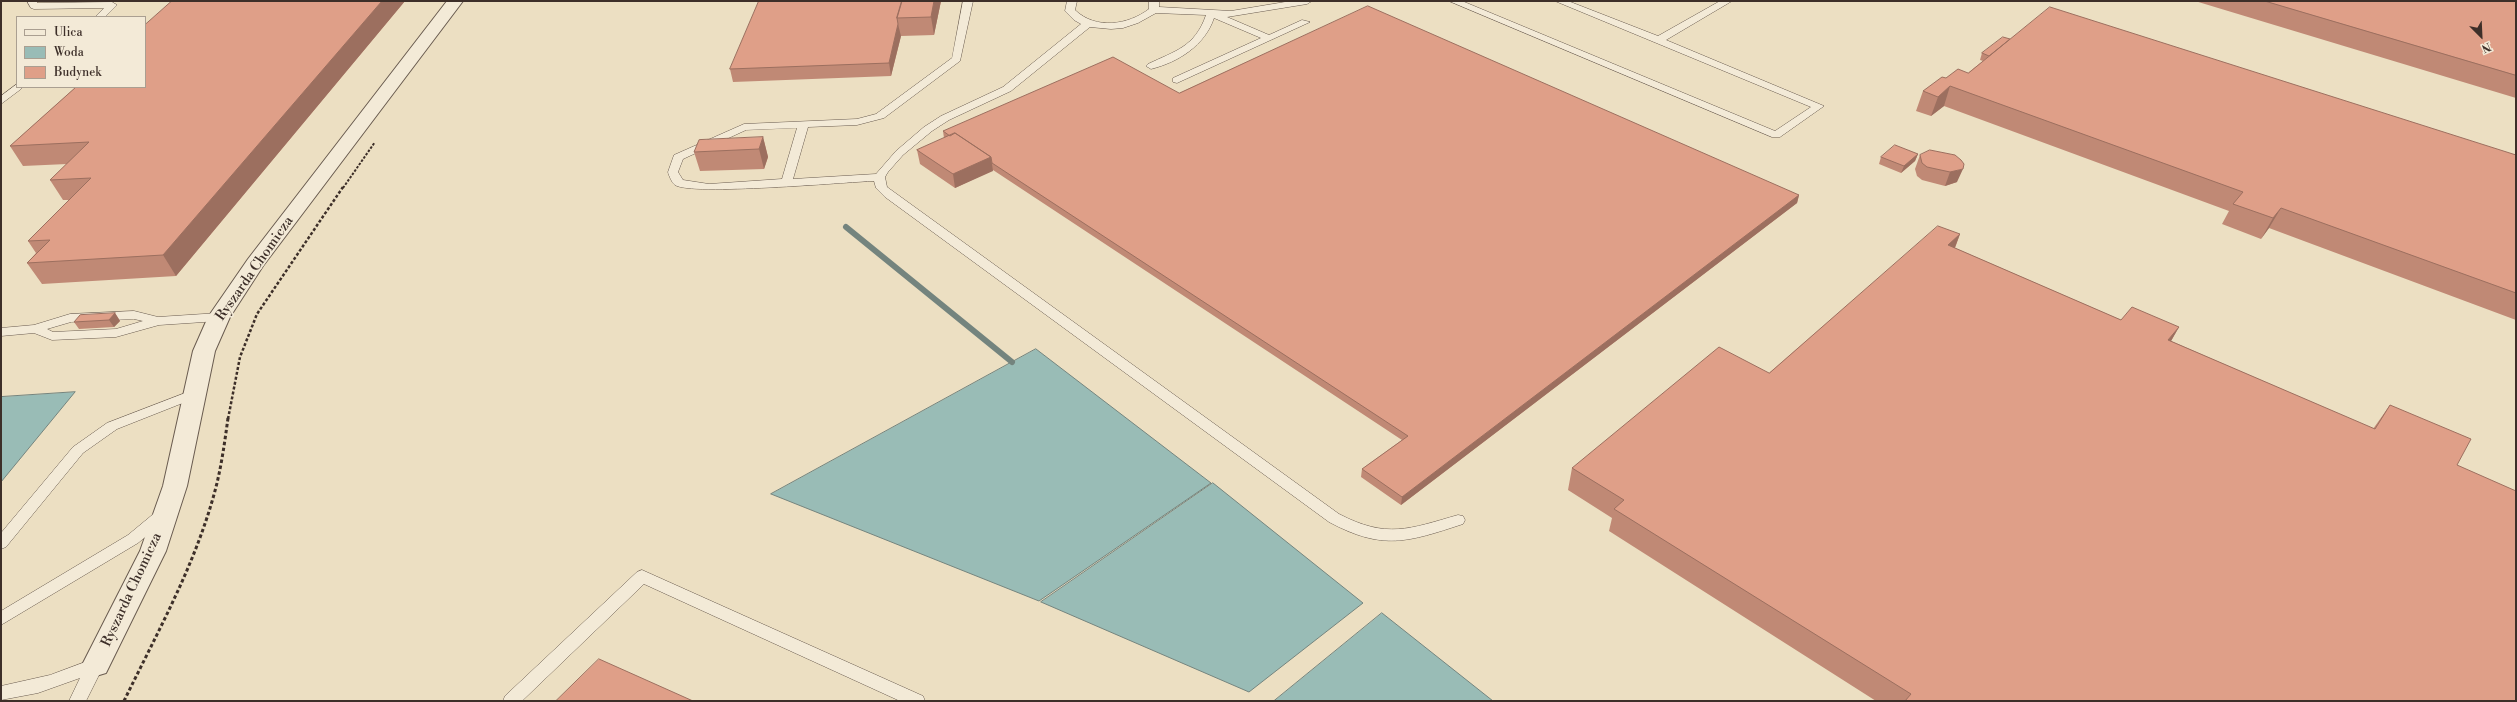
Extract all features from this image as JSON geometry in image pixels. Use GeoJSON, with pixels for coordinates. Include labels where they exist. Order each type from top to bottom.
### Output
{"type":"FeatureCollection","features":[{"type":"Feature","properties":{"kind":"street","name":"Ryszarda Chomicza"},"geometry":{"type":"LineString","coordinates":[[96,665],[153,551],[175,486],[193,394],[204,351],[219,317],[255,263],[455,1]]}},
{"type":"Feature","properties":{"kind":"lane"},"geometry":{"type":"LineString","coordinates":[[33,1],[31,2],[34,6],[112,5],[101,16]]}},
{"type":"Feature","properties":{"kind":"lane"},"geometry":{"type":"LineString","coordinates":[[879,177],[709,187],[679,183],[673,172],[678,157],[744,128],[857,122],[880,116],[957,60],[968,1]]}},
{"type":"Feature","properties":{"kind":"lane"},"geometry":{"type":"LineString","coordinates":[[1072,1],[1070,11],[1074,17],[1087,24],[1124,24],[1137,21],[1154,6],[1231,14],[1307,1]]}},
{"type":"Feature","properties":{"kind":"lane"},"geometry":{"type":"LineString","coordinates":[[1454,1],[1776,135],[1819,106],[1560,1]]}},
{"type":"Feature","properties":{"kind":"lane"},"geometry":{"type":"LineString","coordinates":[[1659,40],[1727,1]]}},
{"type":"Feature","properties":{"kind":"lane"},"geometry":{"type":"LineString","coordinates":[[1211,13],[1268,38]]}},
{"type":"Feature","properties":{"kind":"lane"},"geometry":{"type":"LineString","coordinates":[[1151,66],[1196,44],[1207,28],[1211,13]]}},
{"type":"Feature","properties":{"kind":"lane"},"geometry":{"type":"LineString","coordinates":[[1178,80],[1305,22]]}},
{"type":"Feature","properties":{"kind":"lane"},"geometry":{"type":"LineString","coordinates":[[1087,24],[1007,89],[995,97],[940,121],[888,162],[879,177],[882,188],[889,195],[1334,518],[1350,528],[1380,537],[1400,536],[1458,520]]}},
{"type":"Feature","properties":{"kind":"lane"},"geometry":{"type":"LineString","coordinates":[[1,101],[16,88]]}},
{"type":"Feature","properties":{"kind":"lane"},"geometry":{"type":"LineString","coordinates":[[786,183],[803,125]]}},
{"type":"Feature","properties":{"kind":"lane"},"geometry":{"type":"LineString","coordinates":[[1,332],[35,329],[52,336],[116,333],[158,321],[219,317]]}},
{"type":"Feature","properties":{"kind":"lane"},"geometry":{"type":"LineString","coordinates":[[1,543],[78,450],[112,426],[193,394]]}},
{"type":"Feature","properties":{"kind":"lane"},"geometry":{"type":"LineString","coordinates":[[1,619],[133,539],[166,512]]}},
{"type":"Feature","properties":{"kind":"lane"},"geometry":{"type":"LineString","coordinates":[[511,701],[642,576],[917,701]]}},
{"type":"Feature","properties":{"kind":"lane"},"geometry":{"type":"LineString","coordinates":[[1,693],[28,690],[51,683],[96,665]]}},
{"type":"Feature","properties":{"kind":"lane"},"geometry":{"type":"LineString","coordinates":[[77,701],[96,665]]}},
{"type":"Feature","properties":{"kind":"path"},"geometry":{"type":"LineString","coordinates":[[124,701],[180,582],[211,504],[223,454],[237,368],[247,336],[262,307],[283,273],[379,136]]}},
{"type":"Feature","properties":{"kind":"water"},"geometry":{"type":"Polygon","coordinates":[[[1036,349],[1211,483],[1039,601],[771,494],[1036,349]]]}},
{"type":"Feature","properties":{"kind":"water"},"geometry":{"type":"Polygon","coordinates":[[[75,392],[1,482],[1,397],[75,392]]]}},
{"type":"Feature","properties":{"kind":"water"},"geometry":{"type":"Polygon","coordinates":[[[1213,483],[1363,603],[1249,692],[1041,602],[1213,483]]]}},
{"type":"Feature","properties":{"kind":"water"},"geometry":{"type":"Polygon","coordinates":[[[1382,613],[1493,701],[1274,701],[1382,613]]]}},
{"type":"Feature","properties":{"kind":"building"},"geometry":{"type":"Polygon","coordinates":[[[172,1],[382,1],[163,255],[27,263],[50,240],[28,241],[91,178],[50,180],[89,142],[10,146],[75,88],[146,88],[146,24],[172,1]]]}},
{"type":"Feature","properties":{"kind":"building"},"geometry":{"type":"Polygon","coordinates":[[[759,1],[902,1],[897,18],[898,24],[889,63],[730,69],[759,1]]]}},
{"type":"Feature","properties":{"kind":"building"},"geometry":{"type":"Polygon","coordinates":[[[902,1],[934,1],[931,17],[897,18],[902,1]]]}},
{"type":"Feature","properties":{"kind":"building"},"geometry":{"type":"Polygon","coordinates":[[[2265,1],[2516,1],[2516,75],[2265,1]]]}},
{"type":"Feature","properties":{"kind":"building"},"geometry":{"type":"Polygon","coordinates":[[[1368,6],[1799,195],[1402,497],[1362,469],[1408,436],[992,163],[991,157],[955,133],[950,136],[943,131],[1113,57],[1179,93],[1368,6]]]}},
{"type":"Feature","properties":{"kind":"building"},"geometry":{"type":"Polygon","coordinates":[[[2050,7],[2516,155],[2516,293],[2281,208],[2273,218],[2233,204],[2243,192],[1950,86],[1938,97],[1923,91],[1942,77],[1946,78],[1958,69],[1968,73],[2050,7]]]}},
{"type":"Feature","properties":{"kind":"building"},"geometry":{"type":"Polygon","coordinates":[[[2003,37],[2010,39],[1989,56],[1982,53],[2003,37]]]}},
{"type":"Feature","properties":{"kind":"building"},"geometry":{"type":"Polygon","coordinates":[[[955,133],[991,157],[953,174],[917,150],[955,133]]]}},
{"type":"Feature","properties":{"kind":"building"},"geometry":{"type":"Polygon","coordinates":[[[763,137],[759,149],[694,152],[699,140],[763,137]]]}},
{"type":"Feature","properties":{"kind":"building"},"geometry":{"type":"Polygon","coordinates":[[[1895,145],[1918,154],[1904,166],[1881,157],[1895,145]]]}},
{"type":"Feature","properties":{"kind":"building"},"geometry":{"type":"Polygon","coordinates":[[[1930,150],[1955,155],[1964,164],[1963,169],[1950,172],[1927,167],[1922,163],[1920,155],[1930,150]]]}},
{"type":"Feature","properties":{"kind":"building"},"geometry":{"type":"Polygon","coordinates":[[[1938,226],[1960,234],[1948,245],[2121,320],[2132,307],[2179,327],[2168,340],[2375,429],[2390,405],[2471,439],[2457,465],[2516,491],[2516,701],[1905,701],[1911,694],[1614,509],[1624,500],[1572,468],[1719,347],[1769,373],[1938,226]]]}},
{"type":"Feature","properties":{"kind":"building"},"geometry":{"type":"Polygon","coordinates":[[[115,313],[109,320],[74,322],[80,315],[115,313]]]}},
{"type":"Feature","properties":{"kind":"building"},"geometry":{"type":"Polygon","coordinates":[[[599,659],[693,701],[556,701],[599,659]]]}},
{"type":"Feature","properties":{"kind":"waterway"},"geometry":{"type":"LineString","coordinates":[[846,227],[1012,362]]}}]}
